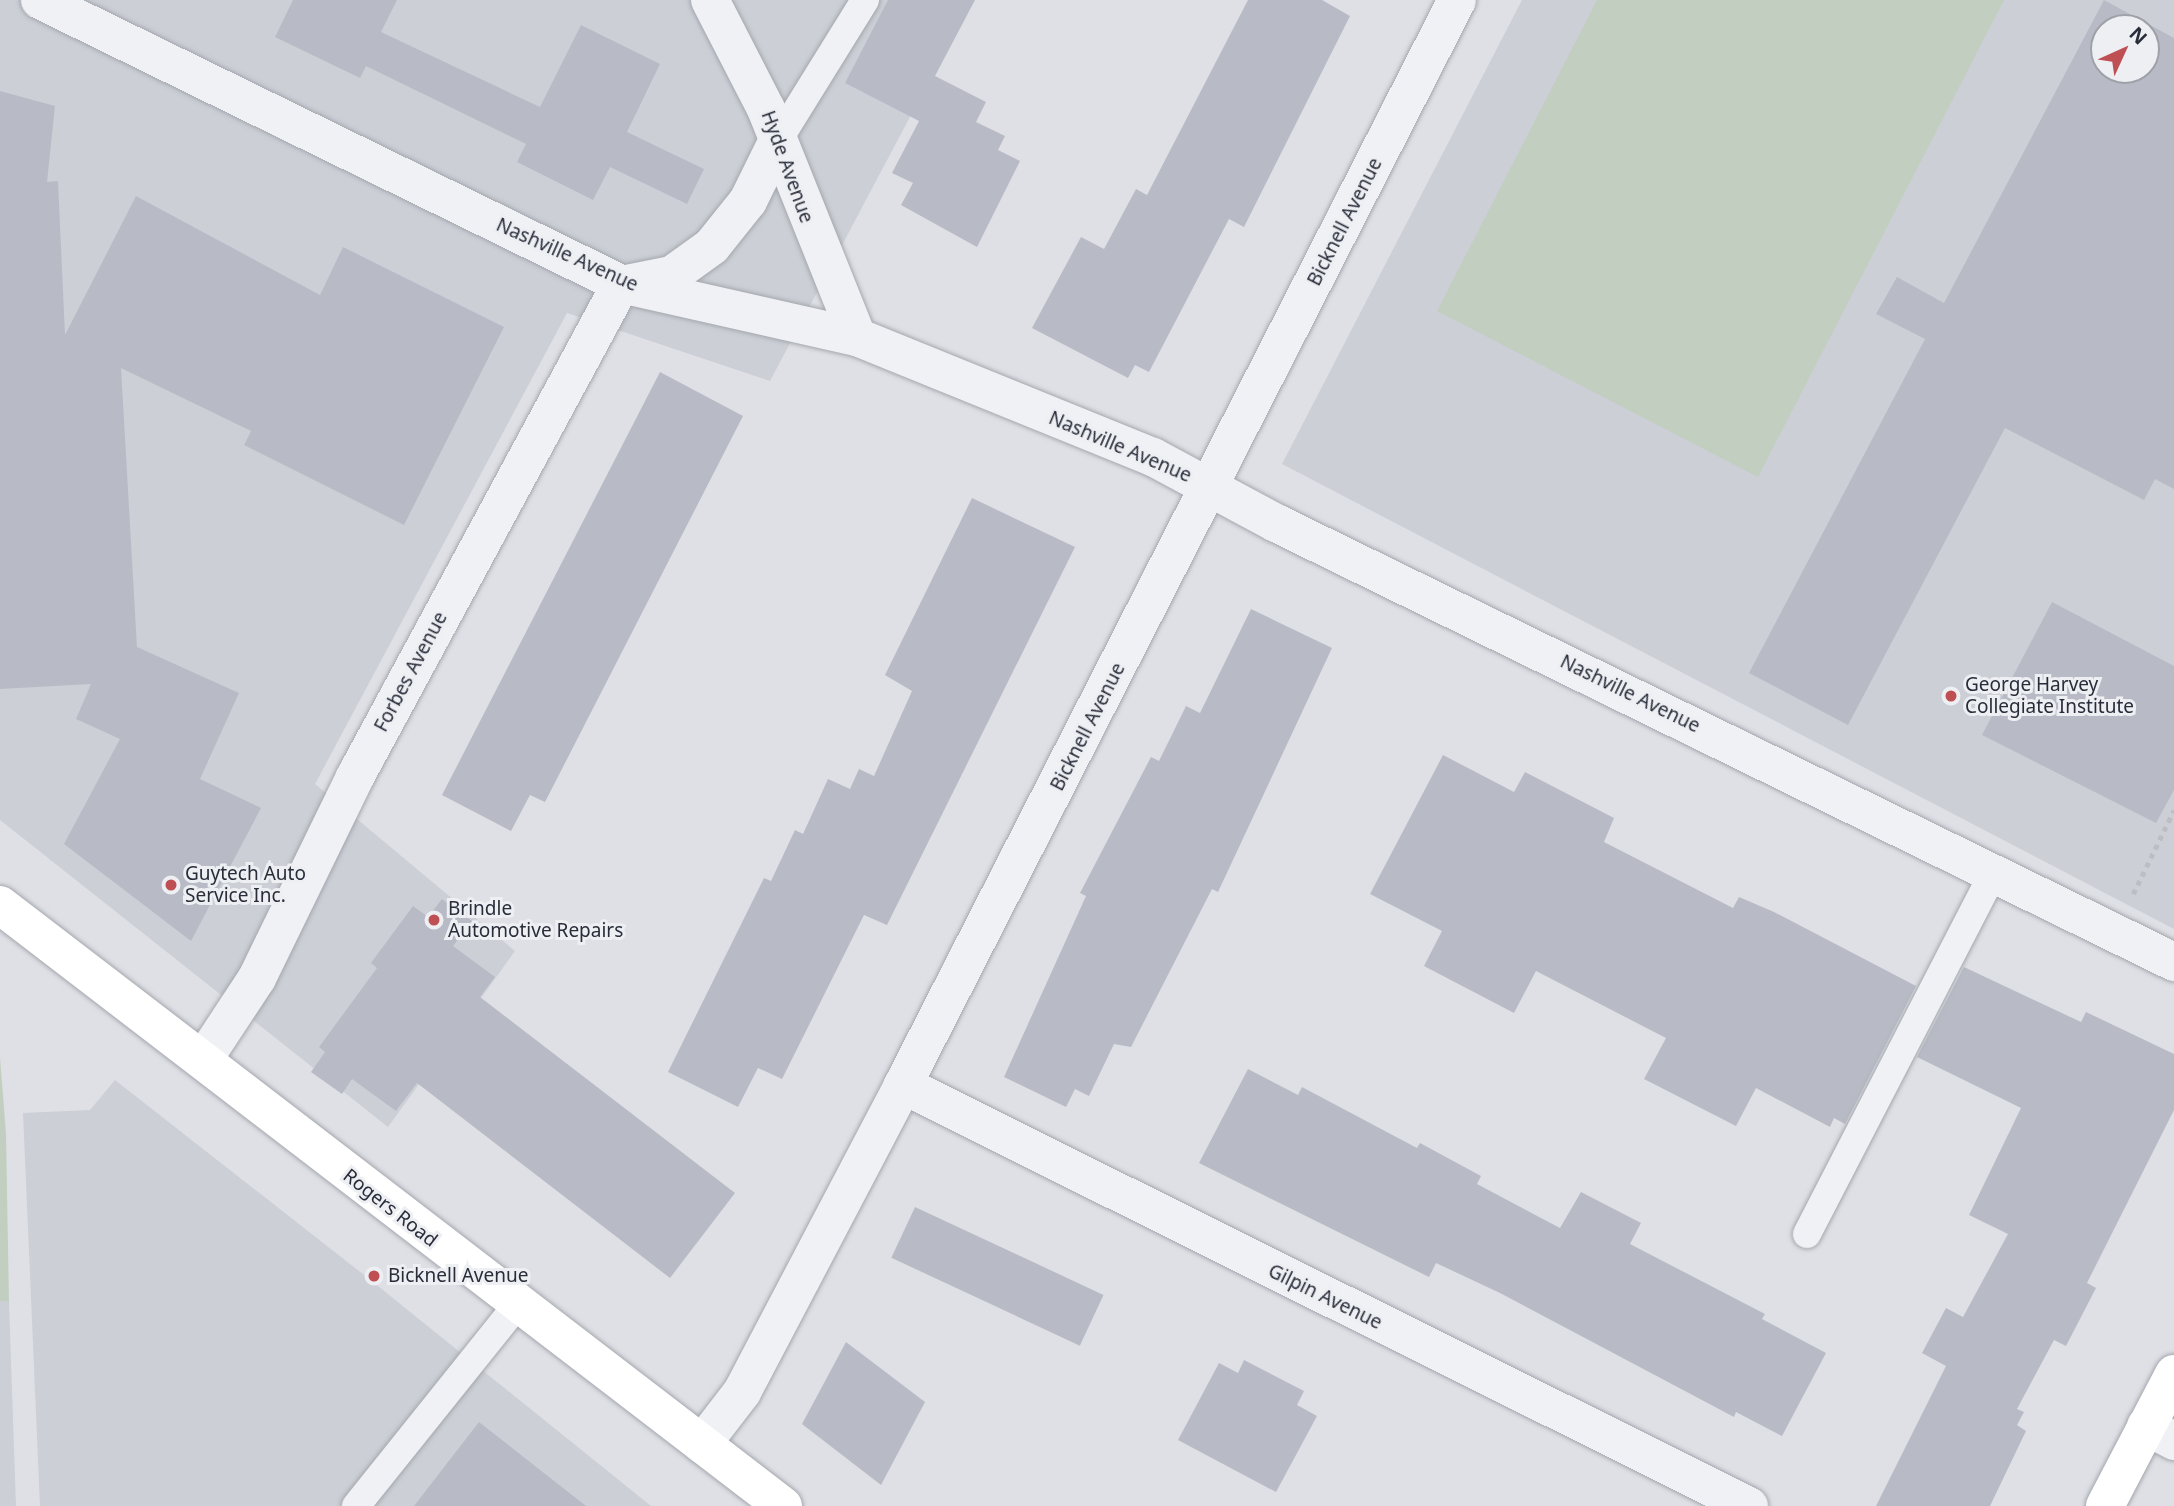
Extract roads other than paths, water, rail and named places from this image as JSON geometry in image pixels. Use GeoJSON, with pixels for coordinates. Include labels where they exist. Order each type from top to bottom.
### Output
{"type":"FeatureCollection","features":[{"type":"Feature","properties":{"kind":"main road","name":"Rogers Road"},"geometry":{"type":"LineString","coordinates":[[0,905],[517,1305],[783,1506]]}},
{"type":"Feature","properties":{"kind":"main road"},"geometry":{"type":"LineString","coordinates":[[2105,1506],[2160,1433],[2174,1374]]}},
{"type":"Feature","properties":{"kind":"street","name":"Nashville Avenue"},"geometry":{"type":"LineString","coordinates":[[40,0],[621,285],[858,337],[1153,457],[2174,962]]}},
{"type":"Feature","properties":{"kind":"street","name":"Hyde Avenue"},"geometry":{"type":"LineString","coordinates":[[710,0],[741,52],[858,337]]}},
{"type":"Feature","properties":{"kind":"street","name":"Bicknell Avenue"},"geometry":{"type":"LineString","coordinates":[[702,1444],[742,1392],[903,1085],[1211,487],[1457,0]]}},
{"type":"Feature","properties":{"kind":"street"},"geometry":{"type":"LineString","coordinates":[[621,285],[672,275],[712,246],[748,201],[777,142]]}},
{"type":"Feature","properties":{"kind":"street","name":"Forbes Avenue"},"geometry":{"type":"LineString","coordinates":[[203,1060],[257,978],[355,777],[621,285]]}},
{"type":"Feature","properties":{"kind":"street","name":"Gilpin Avenue"},"geometry":{"type":"LineString","coordinates":[[903,1085],[1749,1506]]}},
{"type":"Feature","properties":{"kind":"lane"},"geometry":{"type":"LineString","coordinates":[[777,142],[865,0]]}},
{"type":"Feature","properties":{"kind":"lane"},"geometry":{"type":"LineString","coordinates":[[1807,1234],[1993,873]]}},
{"type":"Feature","properties":{"kind":"lane"},"geometry":{"type":"LineString","coordinates":[[356,1506],[517,1305]]}},
{"type":"Feature","properties":{"kind":"place","name":"George Harvey Collegiate Institute"},"geometry":{"type":"Point","coordinates":[1951,696]}},
{"type":"Feature","properties":{"kind":"place","name":"Guytech Auto Service Inc."},"geometry":{"type":"Point","coordinates":[171,885]}},
{"type":"Feature","properties":{"kind":"place","name":"Brindle Automotive Repairs"},"geometry":{"type":"Point","coordinates":[434,920]}},
{"type":"Feature","properties":{"kind":"place","name":"Bicknell Avenue"},"geometry":{"type":"Point","coordinates":[374,1276]}}]}
